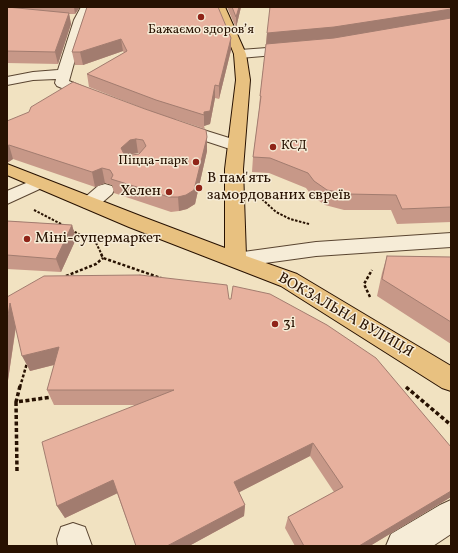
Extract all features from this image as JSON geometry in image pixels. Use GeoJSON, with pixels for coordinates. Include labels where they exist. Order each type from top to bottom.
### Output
{"type":"FeatureCollection","features":[{"type":"Feature","properties":{"kind":"main road"},"geometry":{"type":"LineString","coordinates":[[220,7],[240,54],[243,80],[236,146],[234,196],[236,260]]}},
{"type":"Feature","properties":{"kind":"main road","name":"ВОКЗАЛЬНА ВУЛИЦЯ"},"geometry":{"type":"LineString","coordinates":[[7,170],[289,280],[451,380]]}},
{"type":"Feature","properties":{"kind":"street"},"geometry":{"type":"LineString","coordinates":[[86,7],[80,20],[62,82],[110,102]]}},
{"type":"Feature","properties":{"kind":"street"},"geometry":{"type":"LineString","coordinates":[[66,19],[80,20]]}},
{"type":"Feature","properties":{"kind":"street"},"geometry":{"type":"LineString","coordinates":[[240,54],[305,48]]}},
{"type":"Feature","properties":{"kind":"street"},"geometry":{"type":"LineString","coordinates":[[7,81],[33,76],[64,74]]}},
{"type":"Feature","properties":{"kind":"street"},"geometry":{"type":"LineString","coordinates":[[168,123],[236,146]]}},
{"type":"Feature","properties":{"kind":"street"},"geometry":{"type":"LineString","coordinates":[[8,198],[38,183]]}},
{"type":"Feature","properties":{"kind":"street"},"geometry":{"type":"LineString","coordinates":[[90,203],[105,190]]}},
{"type":"Feature","properties":{"kind":"street"},"geometry":{"type":"LineString","coordinates":[[236,260],[316,249],[451,240]]}},
{"type":"Feature","properties":{"kind":"street"},"geometry":{"type":"LineString","coordinates":[[403,546],[451,516]]}},
{"type":"Feature","properties":{"kind":"path"},"geometry":{"type":"LineString","coordinates":[[259,196],[276,212],[290,219],[313,225]]}},
{"type":"Feature","properties":{"kind":"path"},"geometry":{"type":"LineString","coordinates":[[8,198],[96,242],[103,258],[162,278]]}},
{"type":"Feature","properties":{"kind":"path"},"geometry":{"type":"LineString","coordinates":[[64,277],[96,264],[103,258]]}},
{"type":"Feature","properties":{"kind":"path"},"geometry":{"type":"LineString","coordinates":[[369,296],[364,284],[371,271],[375,269]]}},
{"type":"Feature","properties":{"kind":"path"},"geometry":{"type":"LineString","coordinates":[[17,471],[16,402],[29,358]]}},
{"type":"Feature","properties":{"kind":"path"},"geometry":{"type":"LineString","coordinates":[[404,386],[451,425]]}},
{"type":"Feature","properties":{"kind":"path"},"geometry":{"type":"LineString","coordinates":[[16,402],[54,397]]}},
{"type":"Feature","properties":{"kind":"building"},"geometry":{"type":"Polygon","coordinates":[[[7,7],[69,13],[55,52],[7,51],[7,7]]]}},
{"type":"Feature","properties":{"kind":"building"},"geometry":{"type":"Polygon","coordinates":[[[87,7],[218,7],[231,38],[219,86],[215,85],[210,111],[204,112],[204,115],[156,100],[87,74],[127,51],[121,39],[80,52],[72,52],[87,7]]]}},
{"type":"Feature","properties":{"kind":"building"},"geometry":{"type":"Polygon","coordinates":[[[232,7],[239,7],[236,17],[232,7]]]}},
{"type":"Feature","properties":{"kind":"building"},"geometry":{"type":"Polygon","coordinates":[[[270,7],[451,7],[451,9],[334,27],[267,33],[270,7]]]}},
{"type":"Feature","properties":{"kind":"building"},"geometry":{"type":"Polygon","coordinates":[[[451,18],[451,207],[402,209],[396,195],[348,194],[327,190],[314,181],[308,173],[270,158],[253,157],[266,44],[334,38],[451,18]]]}},
{"type":"Feature","properties":{"kind":"building"},"geometry":{"type":"Polygon","coordinates":[[[73,82],[206,130],[207,137],[194,190],[186,195],[169,197],[111,179],[113,175],[110,170],[102,168],[92,172],[9,145],[7,146],[7,121],[29,112],[31,107],[73,82]],[[130,140],[121,148],[124,154],[139,154],[146,146],[143,140],[130,140]]]}},
{"type":"Feature","properties":{"kind":"building"},"geometry":{"type":"Polygon","coordinates":[[[7,221],[72,225],[56,259],[7,255],[7,221]]]}},
{"type":"Feature","properties":{"kind":"building"},"geometry":{"type":"Polygon","coordinates":[[[387,256],[451,257],[451,322],[382,279],[387,256]]]}},
{"type":"Feature","properties":{"kind":"building"},"geometry":{"type":"Polygon","coordinates":[[[140,275],[227,285],[229,299],[231,299],[233,286],[270,294],[327,325],[376,358],[451,447],[451,491],[359,546],[304,546],[288,517],[343,487],[313,443],[234,482],[245,505],[167,546],[136,546],[113,480],[57,506],[42,442],[174,390],[47,390],[59,347],[22,356],[10,303],[7,322],[7,297],[44,276],[140,275]]]}},
{"type":"Feature","properties":{"kind":"place","name":"Бажаємо здоровʼя"},"geometry":{"type":"Point","coordinates":[201,17]}},
{"type":"Feature","properties":{"kind":"place","name":"КСД"},"geometry":{"type":"Point","coordinates":[273,147]}},
{"type":"Feature","properties":{"kind":"place","name":"Піцца-парк"},"geometry":{"type":"Point","coordinates":[196,162]}},
{"type":"Feature","properties":{"kind":"place","name":"В пам'ять замордованих євреїв"},"geometry":{"type":"Point","coordinates":[199,188]}},
{"type":"Feature","properties":{"kind":"place","name":"Хелен"},"geometry":{"type":"Point","coordinates":[169,192]}},
{"type":"Feature","properties":{"kind":"place","name":"Міні-супермаркет"},"geometry":{"type":"Point","coordinates":[27,239]}},
{"type":"Feature","properties":{"kind":"place","name":"3і"},"geometry":{"type":"Point","coordinates":[275,324]}}]}
